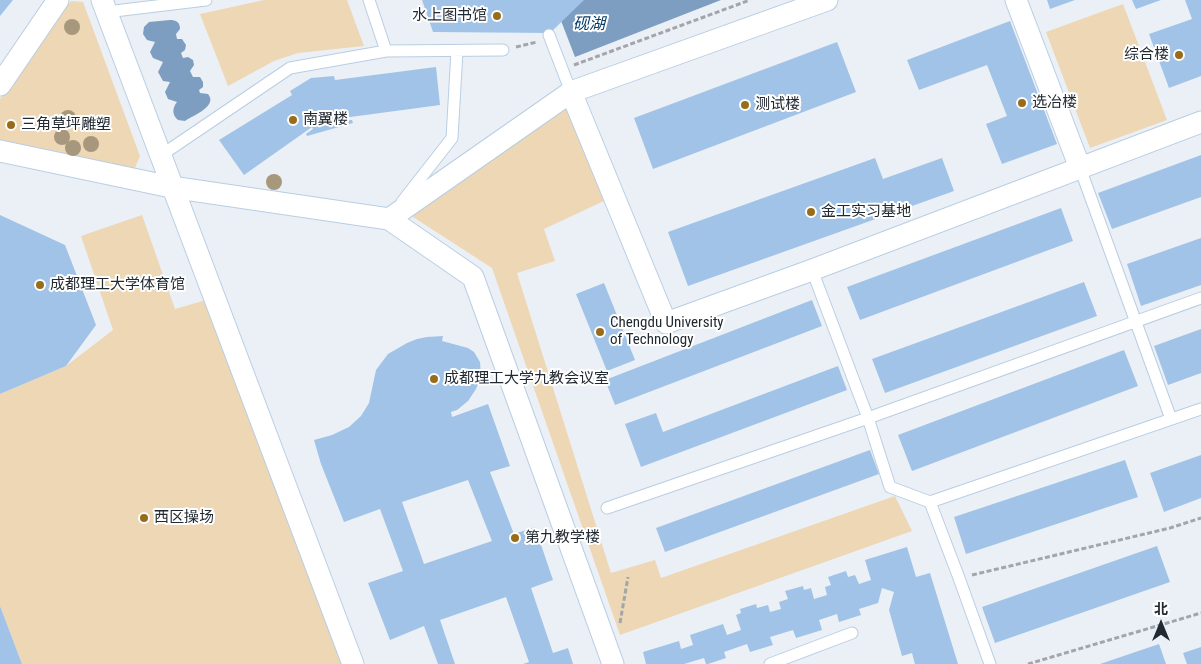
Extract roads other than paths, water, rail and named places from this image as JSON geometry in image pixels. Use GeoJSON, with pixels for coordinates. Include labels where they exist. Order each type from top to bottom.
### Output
{"type":"FeatureCollection","features":[{"type":"Feature","properties":{"kind":"street"},"geometry":{"type":"LineString","coordinates":[[0,85],[58,0]]}},
{"type":"Feature","properties":{"kind":"street"},"geometry":{"type":"LineString","coordinates":[[389,219],[571,92],[828,0]]}},
{"type":"Feature","properties":{"kind":"street"},"geometry":{"type":"LineString","coordinates":[[1016,0],[1080,168]]}},
{"type":"Feature","properties":{"kind":"street"},"geometry":{"type":"LineString","coordinates":[[104,6],[353,664]]}},
{"type":"Feature","properties":{"kind":"street"},"geometry":{"type":"LineString","coordinates":[[571,92],[666,323],[812,270],[1201,122]]}},
{"type":"Feature","properties":{"kind":"street"},"geometry":{"type":"LineString","coordinates":[[0,152],[171,186],[389,219],[473,277],[613,664]]}},
{"type":"Feature","properties":{"kind":"lane"},"geometry":{"type":"LineString","coordinates":[[104,6],[206,0]]}},
{"type":"Feature","properties":{"kind":"lane"},"geometry":{"type":"LineString","coordinates":[[369,0],[386,51]]}},
{"type":"Feature","properties":{"kind":"lane"},"geometry":{"type":"LineString","coordinates":[[550,37],[571,92]]}},
{"type":"Feature","properties":{"kind":"lane"},"geometry":{"type":"LineString","coordinates":[[160,156],[290,68],[386,51],[503,50]]}},
{"type":"Feature","properties":{"kind":"lane"},"geometry":{"type":"LineString","coordinates":[[389,219],[452,138],[457,51]]}},
{"type":"Feature","properties":{"kind":"lane"},"geometry":{"type":"LineString","coordinates":[[1080,168],[1171,420]]}},
{"type":"Feature","properties":{"kind":"lane"},"geometry":{"type":"LineString","coordinates":[[812,270],[868,418],[890,487],[930,502],[1201,409]]}},
{"type":"Feature","properties":{"kind":"lane"},"geometry":{"type":"LineString","coordinates":[[607,508],[868,418],[1201,298]]}},
{"type":"Feature","properties":{"kind":"lane"},"geometry":{"type":"LineString","coordinates":[[930,502],[960,578],[990,664]]}},
{"type":"Feature","properties":{"kind":"lane"},"geometry":{"type":"LineString","coordinates":[[770,664],[852,633]]}},
{"type":"Feature","properties":{"kind":"water","name":"砚湖"},"geometry":{"type":"Polygon","coordinates":[[[553,0],[721,0],[575,57],[553,0]]]}},
{"type":"Feature","properties":{"kind":"water"},"geometry":{"type":"Polygon","coordinates":[[[176,21],[179,25],[180,29],[176,34],[177,39],[182,39],[186,45],[185,50],[181,53],[183,58],[188,57],[193,60],[194,65],[190,71],[193,77],[200,77],[203,82],[203,87],[199,90],[200,93],[208,94],[210,98],[210,102],[204,110],[185,121],[176,118],[173,111],[177,102],[168,99],[165,92],[170,82],[163,81],[158,72],[163,62],[153,58],[150,52],[155,42],[147,40],[143,34],[144,27],[149,22],[176,21]]]}},
{"type":"Feature","properties":{"kind":"place","name":"水上图书馆"},"geometry":{"type":"Point","coordinates":[497,16]}},
{"type":"Feature","properties":{"kind":"place","name":"综合楼"},"geometry":{"type":"Point","coordinates":[1179,55]}},
{"type":"Feature","properties":{"kind":"place","name":"选冶楼"},"geometry":{"type":"Point","coordinates":[1022,103]}},
{"type":"Feature","properties":{"kind":"place","name":"测试楼"},"geometry":{"type":"Point","coordinates":[745,105]}},
{"type":"Feature","properties":{"kind":"place","name":"南翼楼"},"geometry":{"type":"Point","coordinates":[293,120]}},
{"type":"Feature","properties":{"kind":"place","name":"三角草坪雕塑"},"geometry":{"type":"Point","coordinates":[11,125]}},
{"type":"Feature","properties":{"kind":"place","name":"金工实习基地"},"geometry":{"type":"Point","coordinates":[811,212]}},
{"type":"Feature","properties":{"kind":"place","name":"成都理工大学体育馆"},"geometry":{"type":"Point","coordinates":[40,285]}},
{"type":"Feature","properties":{"kind":"place","name":"Chengdu University of Technology"},"geometry":{"type":"Point","coordinates":[600,332]}},
{"type":"Feature","properties":{"kind":"place","name":"成都理工大学九教会议室"},"geometry":{"type":"Point","coordinates":[434,379]}},
{"type":"Feature","properties":{"kind":"place","name":"西区操场"},"geometry":{"type":"Point","coordinates":[144,518]}},
{"type":"Feature","properties":{"kind":"place","name":"第九教学楼"},"geometry":{"type":"Point","coordinates":[515,538]}}]}
